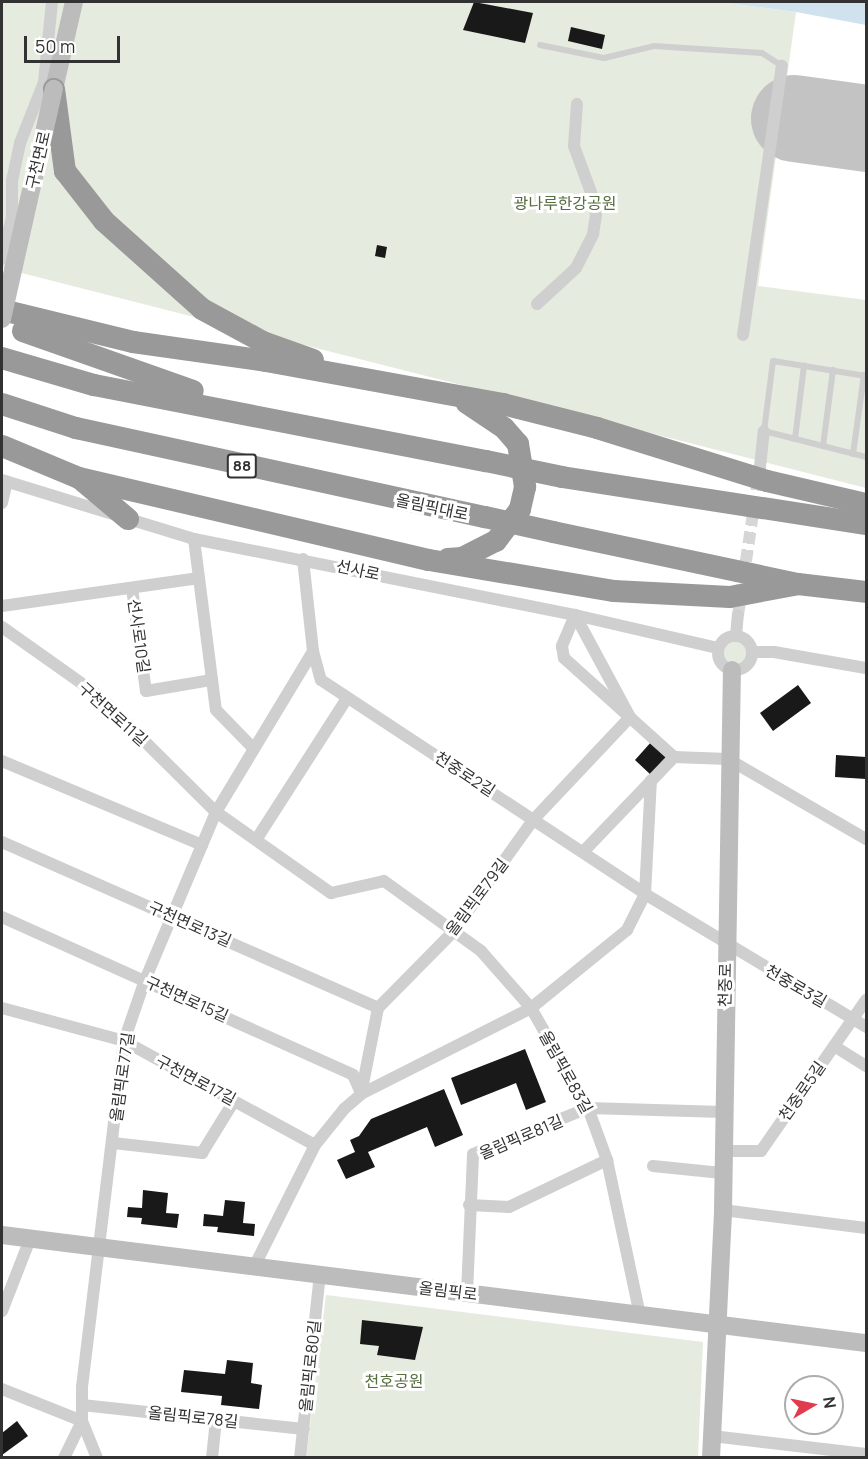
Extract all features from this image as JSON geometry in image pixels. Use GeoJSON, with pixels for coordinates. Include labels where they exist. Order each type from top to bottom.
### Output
{"type":"FeatureCollection","features":[{"type":"Feature","properties":{"kind":"highway"},"geometry":{"type":"LineString","coordinates":[[54,89],[65,171],[104,221],[202,309],[263,342],[297,353],[361,381]]}},
{"type":"Feature","properties":{"kind":"highway"},"geometry":{"type":"LineString","coordinates":[[2,310],[132,342],[266,361],[361,381],[454,396],[597,428],[767,481],[867,504]]}},
{"type":"Feature","properties":{"kind":"highway"},"geometry":{"type":"LineString","coordinates":[[2,321],[262,415]]}},
{"type":"Feature","properties":{"kind":"highway"},"geometry":{"type":"LineString","coordinates":[[2,358],[93,385],[262,415],[562,477],[867,524]]}},
{"type":"Feature","properties":{"kind":"highway"},"geometry":{"type":"LineString","coordinates":[[429,560],[462,558],[496,541],[520,509],[525,487],[518,444],[483,412],[454,396]]}},
{"type":"Feature","properties":{"kind":"highway","name":"올림픽대로"},"geometry":{"type":"LineString","coordinates":[[2,404],[76,428],[485,518],[798,584],[867,592]]}},
{"type":"Feature","properties":{"kind":"highway"},"geometry":{"type":"LineString","coordinates":[[2,446],[79,478],[429,560],[614,591],[730,597],[798,584]]}},
{"type":"Feature","properties":{"kind":"highway"},"geometry":{"type":"LineString","coordinates":[[79,478],[128,519]]}},
{"type":"Feature","properties":{"kind":"main road","name":"구천면로"},"geometry":{"type":"LineString","coordinates":[[2,321],[74,2]]}},
{"type":"Feature","properties":{"kind":"main road","name":"천중로"},"geometry":{"type":"LineString","coordinates":[[711,1458],[723,1210],[728,759],[732,670]]}},
{"type":"Feature","properties":{"kind":"main road","name":"올림픽로"},"geometry":{"type":"LineString","coordinates":[[2,1235],[867,1343]]}},
{"type":"Feature","properties":{"kind":"street"},"geometry":{"type":"LineString","coordinates":[[2,259],[12,217],[12,181],[20,143],[44,82],[52,2]]}},
{"type":"Feature","properties":{"kind":"street"},"geometry":{"type":"LineString","coordinates":[[743,335],[782,66]]}},
{"type":"Feature","properties":{"kind":"street"},"geometry":{"type":"LineString","coordinates":[[537,304],[576,268],[593,234],[596,215],[592,195],[573,146],[577,104]]}},
{"type":"Feature","properties":{"kind":"street"},"geometry":{"type":"LineString","coordinates":[[760,467],[764,431]]}},
{"type":"Feature","properties":{"kind":"street"},"geometry":{"type":"LineString","coordinates":[[2,503],[4,481]]}},
{"type":"Feature","properties":{"kind":"street","name":"선사로"},"geometry":{"type":"LineString","coordinates":[[4,481],[194,539],[575,615],[718,648]]}},
{"type":"Feature","properties":{"kind":"street"},"geometry":{"type":"LineString","coordinates":[[194,539],[216,710],[254,749]]}},
{"type":"Feature","properties":{"kind":"street","name":"천중로2길"},"geometry":{"type":"LineString","coordinates":[[303,559],[313,651],[321,680],[726,945]]}},
{"type":"Feature","properties":{"kind":"street"},"geometry":{"type":"LineString","coordinates":[[2,606],[199,578]]}},
{"type":"Feature","properties":{"kind":"street","name":"선사로10길"},"geometry":{"type":"LineString","coordinates":[[132,588],[146,691],[212,680]]}},
{"type":"Feature","properties":{"kind":"street"},"geometry":{"type":"LineString","coordinates":[[575,615],[562,646],[564,658],[674,757],[728,759],[867,839]]}},
{"type":"Feature","properties":{"kind":"street"},"geometry":{"type":"LineString","coordinates":[[575,615],[630,717]]}},
{"type":"Feature","properties":{"kind":"street"},"geometry":{"type":"LineString","coordinates":[[736,636],[738,615]]}},
{"type":"Feature","properties":{"kind":"street","name":"구천면로11길"},"geometry":{"type":"LineString","coordinates":[[2,627],[98,696],[216,812]]}},
{"type":"Feature","properties":{"kind":"street"},"geometry":{"type":"LineString","coordinates":[[736,636],[748,642],[752,652],[745,667],[732,670],[720,663],[718,648],[727,637],[736,636]]}},
{"type":"Feature","properties":{"kind":"street","name":"올림픽로77길"},"geometry":{"type":"LineString","coordinates":[[99,1247],[124,1041],[145,980],[216,812],[313,651]]}},
{"type":"Feature","properties":{"kind":"street"},"geometry":{"type":"LineString","coordinates":[[752,652],[774,652],[867,668]]}},
{"type":"Feature","properties":{"kind":"street"},"geometry":{"type":"LineString","coordinates":[[256,840],[347,698]]}},
{"type":"Feature","properties":{"kind":"street","name":"올림픽로79길"},"geometry":{"type":"LineString","coordinates":[[378,1008],[452,933],[534,819],[630,717]]}},
{"type":"Feature","properties":{"kind":"street"},"geometry":{"type":"LineString","coordinates":[[583,852],[674,757]]}},
{"type":"Feature","properties":{"kind":"street"},"geometry":{"type":"LineString","coordinates":[[2,761],[202,845]]}},
{"type":"Feature","properties":{"kind":"street"},"geometry":{"type":"LineString","coordinates":[[254,1267],[315,1145],[361,1094],[531,1008],[627,930],[645,894],[651,780]]}},
{"type":"Feature","properties":{"kind":"street"},"geometry":{"type":"LineString","coordinates":[[216,812],[331,893],[384,882],[452,933]]}},
{"type":"Feature","properties":{"kind":"street","name":"구천면로13길"},"geometry":{"type":"LineString","coordinates":[[2,842],[172,915],[378,1008]]}},
{"type":"Feature","properties":{"kind":"street","name":"구천면로15길"},"geometry":{"type":"LineString","coordinates":[[2,917],[353,1075],[361,1094]]}},
{"type":"Feature","properties":{"kind":"street","name":"올림픽로83길"},"geometry":{"type":"LineString","coordinates":[[452,933],[481,951],[531,1008],[588,1108],[607,1160],[640,1315]]}},
{"type":"Feature","properties":{"kind":"street","name":"천중로3길"},"geometry":{"type":"LineString","coordinates":[[726,945],[867,1027]]}},
{"type":"Feature","properties":{"kind":"street","name":"천중로5길"},"geometry":{"type":"LineString","coordinates":[[722,1151],[761,1151],[867,1000]]}},
{"type":"Feature","properties":{"kind":"street","name":"구천면로17길"},"geometry":{"type":"LineString","coordinates":[[2,1008],[124,1041],[315,1145]]}},
{"type":"Feature","properties":{"kind":"street"},"geometry":{"type":"LineString","coordinates":[[361,1094],[378,1008]]}},
{"type":"Feature","properties":{"kind":"street"},"geometry":{"type":"LineString","coordinates":[[834,1046],[867,1066]]}},
{"type":"Feature","properties":{"kind":"street","name":"올림픽로77길"},"geometry":{"type":"LineString","coordinates":[[113,1143],[202,1153],[234,1101]]}},
{"type":"Feature","properties":{"kind":"street","name":"올림픽로81길"},"geometry":{"type":"LineString","coordinates":[[467,1293],[473,1154],[588,1108],[723,1112]]}},
{"type":"Feature","properties":{"kind":"street"},"geometry":{"type":"LineString","coordinates":[[470,1205],[509,1207],[607,1160]]}},
{"type":"Feature","properties":{"kind":"street"},"geometry":{"type":"LineString","coordinates":[[653,1166],[722,1173]]}},
{"type":"Feature","properties":{"kind":"street"},"geometry":{"type":"LineString","coordinates":[[723,1210],[867,1228]]}},
{"type":"Feature","properties":{"kind":"street"},"geometry":{"type":"LineString","coordinates":[[2,1311],[30,1239]]}},
{"type":"Feature","properties":{"kind":"street"},"geometry":{"type":"LineString","coordinates":[[97,1458],[82,1421],[82,1405],[99,1247]]}},
{"type":"Feature","properties":{"kind":"street","name":"올림픽로80길"},"geometry":{"type":"LineString","coordinates":[[300,1458],[320,1275]]}},
{"type":"Feature","properties":{"kind":"street"},"geometry":{"type":"LineString","coordinates":[[2,1389],[82,1421]]}},
{"type":"Feature","properties":{"kind":"street","name":"올림픽로78길"},"geometry":{"type":"LineString","coordinates":[[82,1405],[304,1429]]}},
{"type":"Feature","properties":{"kind":"street"},"geometry":{"type":"LineString","coordinates":[[212,1458],[216,1420]]}},
{"type":"Feature","properties":{"kind":"street"},"geometry":{"type":"LineString","coordinates":[[64,1458],[82,1421]]}},
{"type":"Feature","properties":{"kind":"street"},"geometry":{"type":"LineString","coordinates":[[712,1436],[867,1454]]}},
{"type":"Feature","properties":{"kind":"lane"},"geometry":{"type":"LineString","coordinates":[[540,45],[604,58],[654,46],[762,53],[782,66]]}},
{"type":"Feature","properties":{"kind":"lane"},"geometry":{"type":"LineString","coordinates":[[853,454],[865,376],[773,361],[764,431],[853,454],[867,457]]}},
{"type":"Feature","properties":{"kind":"lane"},"geometry":{"type":"LineString","coordinates":[[795,439],[804,366]]}},
{"type":"Feature","properties":{"kind":"lane"},"geometry":{"type":"LineString","coordinates":[[823,446],[833,370]]}},
{"type":"Feature","properties":{"kind":"green space","name":"광나루한강공원"},"geometry":{"type":"Polygon","coordinates":[[[2,2],[720,2],[796,12],[758,286],[866,300],[866,488],[2,268],[2,2]]]}},
{"type":"Feature","properties":{"kind":"green space"},"geometry":{"type":"Polygon","coordinates":[[[735,642],[743,645],[746,653],[743,661],[735,664],[727,661],[724,653],[727,645],[735,642]]]}},
{"type":"Feature","properties":{"kind":"green space","name":"천호공원"},"geometry":{"type":"Polygon","coordinates":[[[326,1295],[703,1342],[698,1457],[306,1458],[326,1295]]]}},
{"type":"Feature","properties":{"kind":"water"},"geometry":{"type":"Polygon","coordinates":[[[720,2],[866,2],[866,25],[796,12],[720,2]]]}},
{"type":"Feature","properties":{"kind":"building"},"geometry":{"type":"Polygon","coordinates":[[[474,2],[533,13],[525,43],[463,30],[474,2]]]}},
{"type":"Feature","properties":{"kind":"building"},"geometry":{"type":"Polygon","coordinates":[[[571,27],[605,35],[602,49],[568,41],[571,27]]]}},
{"type":"Feature","properties":{"kind":"building"},"geometry":{"type":"Polygon","coordinates":[[[377,245],[387,247],[385,258],[375,256],[377,245]]]}},
{"type":"Feature","properties":{"kind":"building"},"geometry":{"type":"Polygon","coordinates":[[[798,685],[811,703],[773,731],[760,713],[798,685]]]}},
{"type":"Feature","properties":{"kind":"building"},"geometry":{"type":"Polygon","coordinates":[[[652,741],[670,757],[652,776],[635,760],[652,741]]]}},
{"type":"Feature","properties":{"kind":"building"},"geometry":{"type":"Polygon","coordinates":[[[836,755],[866,757],[866,779],[835,777],[836,755]]]}},
{"type":"Feature","properties":{"kind":"building"},"geometry":{"type":"Polygon","coordinates":[[[525,1049],[546,1102],[526,1110],[516,1083],[461,1105],[451,1078],[525,1049]]]}},
{"type":"Feature","properties":{"kind":"building"},"geometry":{"type":"Polygon","coordinates":[[[444,1089],[463,1135],[435,1147],[427,1127],[368,1152],[375,1167],[346,1179],[337,1160],[355,1152],[350,1140],[359,1136],[371,1119],[444,1089]]]}},
{"type":"Feature","properties":{"kind":"building"},"geometry":{"type":"Polygon","coordinates":[[[143,1190],[168,1193],[166,1213],[179,1214],[177,1228],[141,1224],[142,1218],[127,1217],[128,1207],[142,1208],[143,1190]]]}},
{"type":"Feature","properties":{"kind":"building"},"geometry":{"type":"Polygon","coordinates":[[[225,1200],[245,1202],[243,1223],[255,1224],[254,1236],[217,1232],[218,1227],[203,1226],[204,1214],[223,1216],[225,1200]]]}},
{"type":"Feature","properties":{"kind":"building"},"geometry":{"type":"Polygon","coordinates":[[[362,1320],[423,1327],[415,1360],[377,1355],[379,1346],[360,1344],[362,1320]]]}},
{"type":"Feature","properties":{"kind":"building"},"geometry":{"type":"Polygon","coordinates":[[[227,1360],[253,1363],[251,1383],[262,1385],[259,1409],[221,1405],[222,1396],[181,1392],[184,1370],[225,1374],[227,1360]]]}},
{"type":"Feature","properties":{"kind":"building"},"geometry":{"type":"Polygon","coordinates":[[[17,1421],[28,1436],[2,1455],[2,1433],[17,1421]]]}},
{"type":"Feature","properties":{"kind":"runway"},"geometry":{"type":"LineString","coordinates":[[794,118],[866,128]]}},
{"type":"Feature","properties":{"kind":"tunnel"},"geometry":{"type":"LineString","coordinates":[[738,615],[759,473]]}}]}
